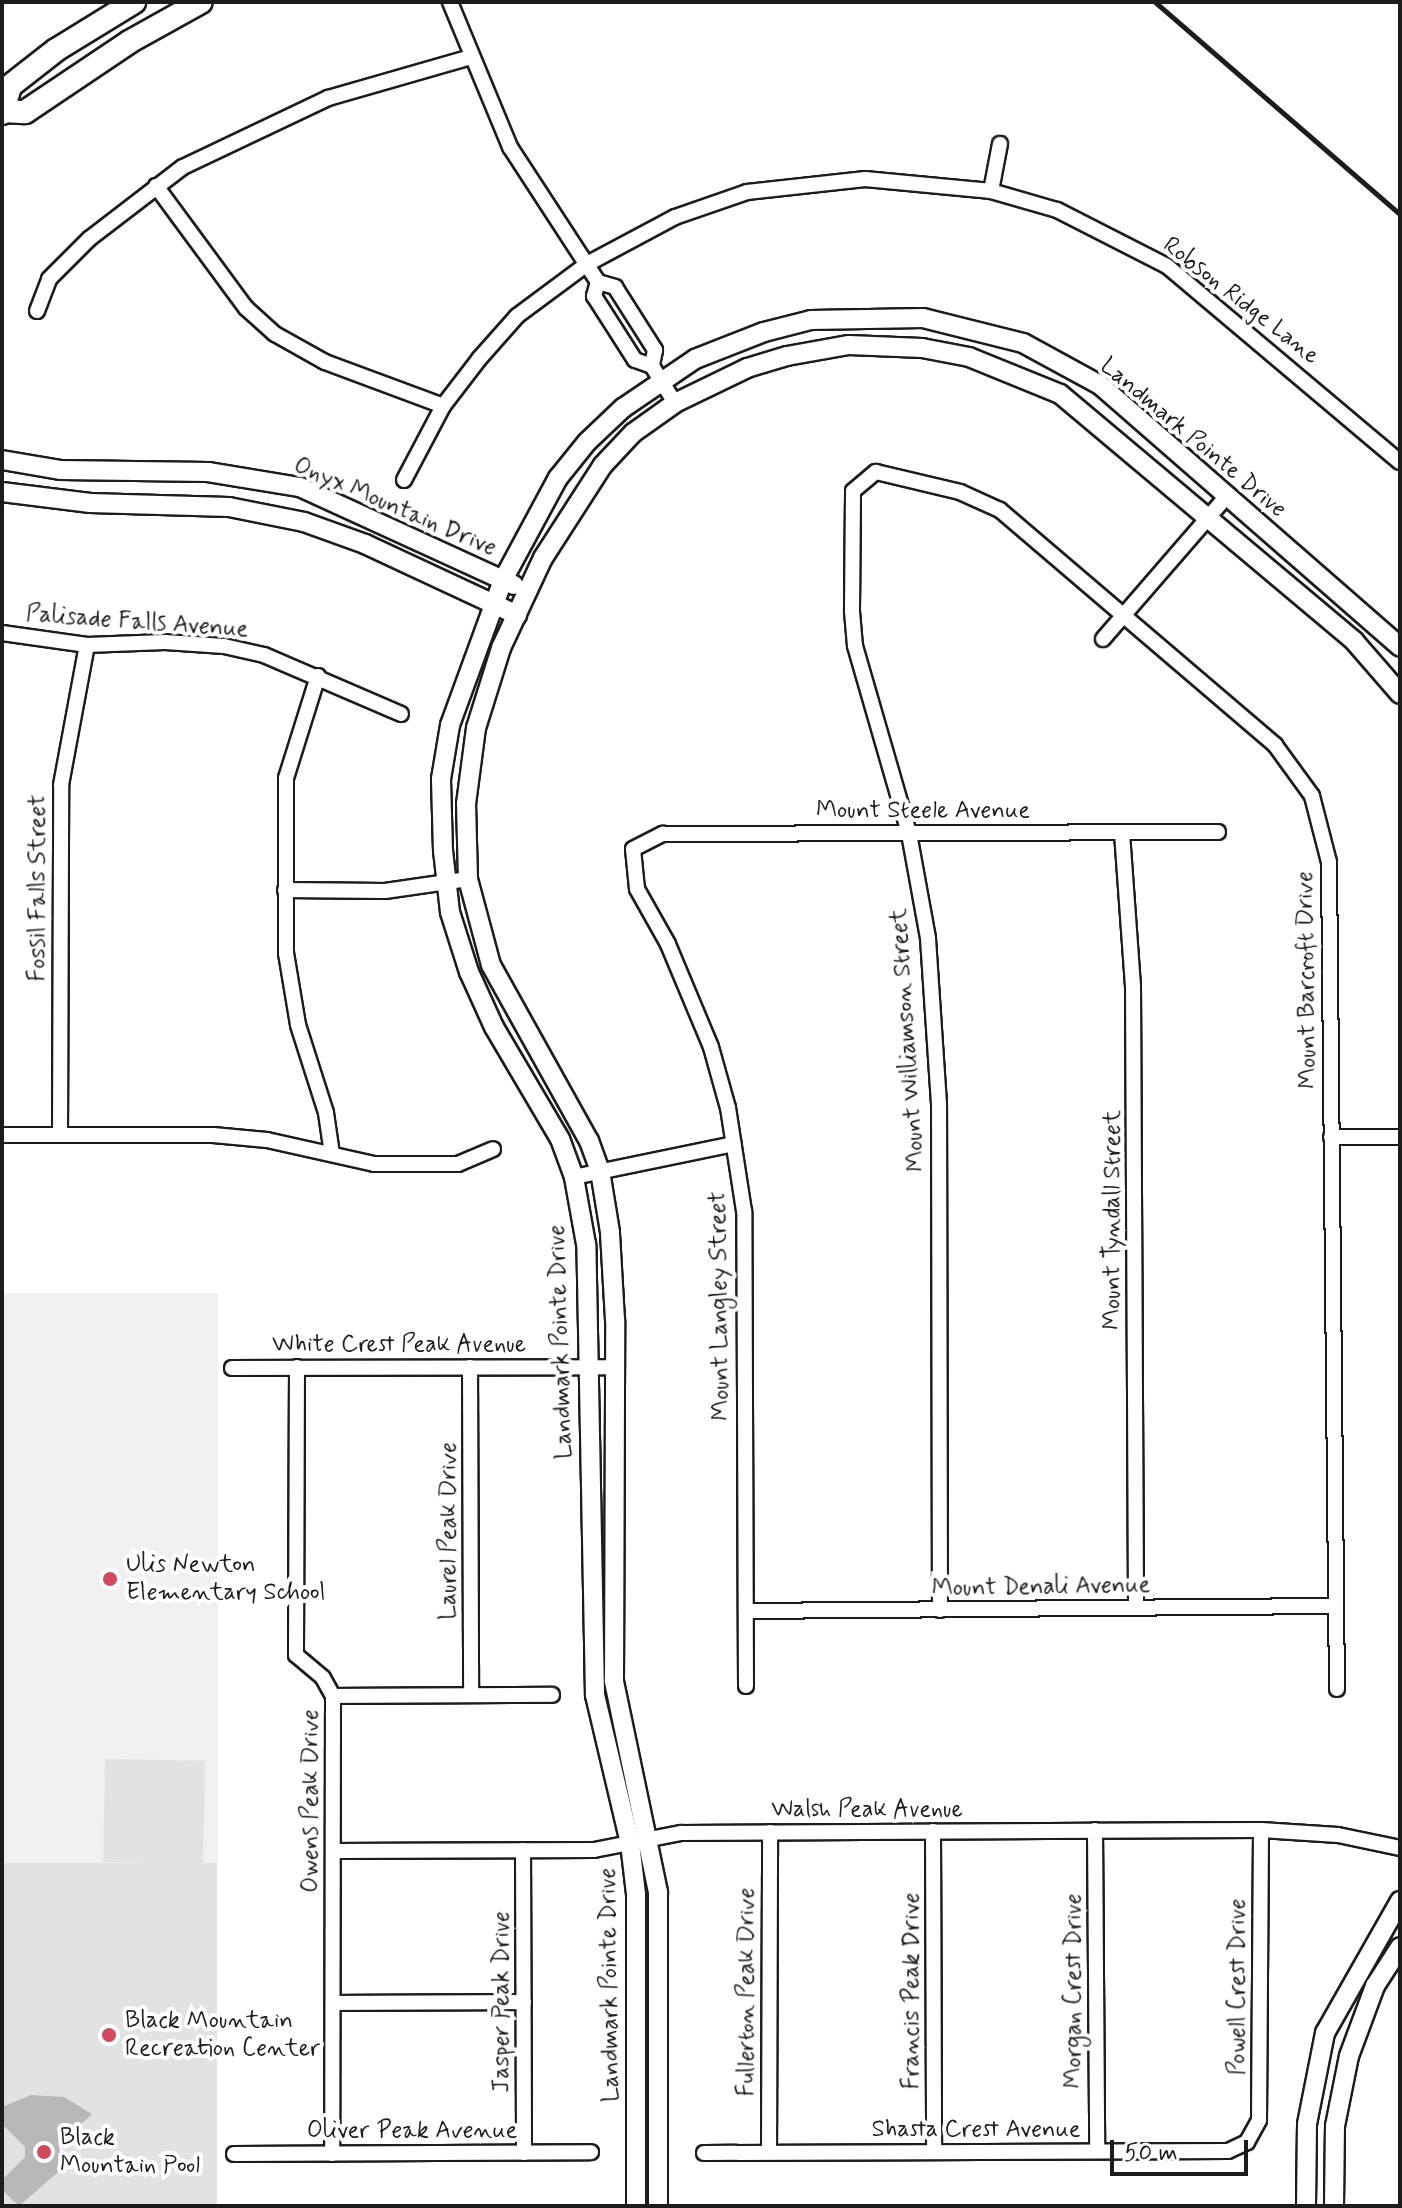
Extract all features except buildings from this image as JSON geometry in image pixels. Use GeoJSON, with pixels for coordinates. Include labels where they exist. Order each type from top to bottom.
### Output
{"type":"FeatureCollection","features":[{"type":"Feature","properties":{"kind":"main road"},"geometry":{"type":"LineString","coordinates":[[134,2],[56,50],[10,86],[3,112],[25,112],[129,42],[201,2]]}},
{"type":"Feature","properties":{"kind":"street"},"geometry":{"type":"LineString","coordinates":[[450,2],[510,147],[598,282],[615,287],[621,296],[655,350],[657,374]]}},
{"type":"Feature","properties":{"kind":"street"},"geometry":{"type":"LineString","coordinates":[[37,311],[49,279],[156,186],[274,119],[328,98],[471,57]]}},
{"type":"Feature","properties":{"kind":"street"},"geometry":{"type":"LineString","coordinates":[[991,191],[1000,144]]}},
{"type":"Feature","properties":{"kind":"street","name":"Robson Ridge Lane"},"geometry":{"type":"LineString","coordinates":[[404,480],[443,406],[517,316],[587,264],[675,217],[747,192],[865,179],[991,191],[1057,210],[1167,266],[1400,462]]}},
{"type":"Feature","properties":{"kind":"street"},"geometry":{"type":"LineString","coordinates":[[156,186],[246,308],[275,334],[325,362],[443,406]]}},
{"type":"Feature","properties":{"kind":"street"},"geometry":{"type":"LineString","coordinates":[[598,282],[594,296],[635,360],[657,374],[675,403]]}},
{"type":"Feature","properties":{"kind":"street","name":"Landmark Pointe Drive"},"geometry":{"type":"LineString","coordinates":[[636,2206],[636,1894],[630,1843],[595,1695],[586,1244],[574,1177],[540,1100],[494,1027],[469,972],[446,883],[441,779],[450,725],[492,603],[503,580],[558,478],[657,374],[736,341],[811,320],[923,318],[976,328],[1023,343],[1100,385],[1400,647]]}},
{"type":"Feature","properties":{"kind":"street","name":"Landmark Pointe Drive"},"geometry":{"type":"LineString","coordinates":[[658,2206],[658,1892],[650,1837],[623,1741],[614,1681],[615,1367],[611,1247],[600,1171],[575,1113],[491,965],[468,879],[466,804],[476,728],[488,681],[528,591],[577,498],[633,433],[675,403],[747,368],[819,349],[879,345],[969,357],[1060,394],[1354,641],[1400,694]]}},
{"type":"Feature","properties":{"kind":"street","name":"Onyx Mountain Drive"},"geometry":{"type":"LineString","coordinates":[[2,460],[61,470],[208,472],[285,484],[528,591]]}},
{"type":"Feature","properties":{"kind":"street","name":"Mount Barcroft Drive"},"geometry":{"type":"LineString","coordinates":[[861,479],[894,472],[1000,510],[1275,745],[1312,796],[1329,862],[1337,1689]]}},
{"type":"Feature","properties":{"kind":"street","name":"Mount Williamson Street"},"geometry":{"type":"LineString","coordinates":[[861,479],[850,508],[855,646],[909,833],[928,938],[939,1104],[940,1610]]}},
{"type":"Feature","properties":{"kind":"street","name":"Onyx Mountain Drive"},"geometry":{"type":"LineString","coordinates":[[2,492],[90,503],[229,507],[304,522],[517,615]]}},
{"type":"Feature","properties":{"kind":"street"},"geometry":{"type":"LineString","coordinates":[[1103,639],[1226,497]]}},
{"type":"Feature","properties":{"kind":"street","name":"Palisade Falls Avenue"},"geometry":{"type":"LineString","coordinates":[[2,633],[87,645],[165,642],[224,646],[264,655],[401,714]]}},
{"type":"Feature","properties":{"kind":"street","name":"Fossil Falls Street"},"geometry":{"type":"LineString","coordinates":[[60,1134],[61,785],[87,645]]}},
{"type":"Feature","properties":{"kind":"street"},"geometry":{"type":"LineString","coordinates":[[318,676],[286,778],[286,953],[298,1025],[326,1113],[332,1154]]}},
{"type":"Feature","properties":{"kind":"street","name":"Mount Steele Avenue"},"geometry":{"type":"LineString","coordinates":[[633,849],[663,834],[1218,832]]}},
{"type":"Feature","properties":{"kind":"street","name":"Mount Tyndall Street"},"geometry":{"type":"LineString","coordinates":[[1122,833],[1133,986],[1136,1608]]}},
{"type":"Feature","properties":{"kind":"street","name":"Mount Langley Street"},"geometry":{"type":"LineString","coordinates":[[633,849],[637,889],[668,944],[711,1047],[734,1144],[744,1211],[746,1686]]}},
{"type":"Feature","properties":{"kind":"street"},"geometry":{"type":"LineString","coordinates":[[285,890],[385,891],[468,879]]}},
{"type":"Feature","properties":{"kind":"street"},"geometry":{"type":"LineString","coordinates":[[2,1135],[213,1135],[374,1164],[458,1164],[493,1149]]}},
{"type":"Feature","properties":{"kind":"street"},"geometry":{"type":"LineString","coordinates":[[1331,1137],[1400,1137]]}},
{"type":"Feature","properties":{"kind":"street"},"geometry":{"type":"LineString","coordinates":[[574,1177],[734,1144]]}},
{"type":"Feature","properties":{"kind":"street","name":"Owens Peak Drive"},"geometry":{"type":"LineString","coordinates":[[297,1367],[296,1655],[323,1678],[333,1696],[332,2154]]}},
{"type":"Feature","properties":{"kind":"street","name":"Laurel Peak Drive"},"geometry":{"type":"LineString","coordinates":[[470,1367],[471,1695]]}},
{"type":"Feature","properties":{"kind":"street","name":"White Crest Peak Avenue"},"geometry":{"type":"LineString","coordinates":[[232,1368],[615,1367]]}},
{"type":"Feature","properties":{"kind":"street","name":"Mount Denali Avenue"},"geometry":{"type":"LineString","coordinates":[[746,1611],[1335,1606]]}},
{"type":"Feature","properties":{"kind":"street"},"geometry":{"type":"LineString","coordinates":[[333,1696],[552,1695]]}},
{"type":"Feature","properties":{"kind":"street","name":"Walsh Peak Avenue"},"geometry":{"type":"LineString","coordinates":[[333,1851],[594,1850],[650,1837],[770,1832],[1095,1830],[1261,1830],[1338,1835],[1400,1848]]}},
{"type":"Feature","properties":{"kind":"street","name":"Morgan Crest Drive"},"geometry":{"type":"LineString","coordinates":[[1095,1830],[1097,2151]]}},
{"type":"Feature","properties":{"kind":"street","name":"Powell Crest Drive"},"geometry":{"type":"LineString","coordinates":[[1247,2142],[1259,2120],[1261,1830]]}},
{"type":"Feature","properties":{"kind":"street","name":"Francis Peak Drive"},"geometry":{"type":"LineString","coordinates":[[933,1831],[934,2152]]}},
{"type":"Feature","properties":{"kind":"street","name":"Fullerton Peak Drive"},"geometry":{"type":"LineString","coordinates":[[769,2152],[770,1832]]}},
{"type":"Feature","properties":{"kind":"street","name":"Jasper Peak Drive"},"geometry":{"type":"LineString","coordinates":[[523,1850],[524,2153]]}},
{"type":"Feature","properties":{"kind":"street"},"geometry":{"type":"LineString","coordinates":[[1306,2206],[1307,2124],[1325,2033],[1400,1901]]}},
{"type":"Feature","properties":{"kind":"street"},"geometry":{"type":"LineString","coordinates":[[1334,2206],[1335,2126],[1349,2056],[1375,1986],[1400,1947]]}},
{"type":"Feature","properties":{"kind":"street"},"geometry":{"type":"LineString","coordinates":[[333,2003],[524,2002]]}},
{"type":"Feature","properties":{"kind":"street","name":"Shasta Crest Avenue"},"geometry":{"type":"LineString","coordinates":[[704,2153],[1228,2151],[1247,2142]]}},
{"type":"Feature","properties":{"kind":"street","name":"Oliver Peak Avenue"},"geometry":{"type":"LineString","coordinates":[[234,2154],[591,2152]]}},
{"type":"Feature","properties":{"kind":"shaded area","name":"Ulis Newton Elementary School"},"geometry":{"type":"Polygon","coordinates":[[[2,1293],[218,1293],[218,1864],[2,1864],[2,1293]]]}},
{"type":"Feature","properties":{"kind":"shaded area"},"geometry":{"type":"Polygon","coordinates":[[[105,1759],[205,1761],[203,1864],[103,1862],[105,1759]]]}},
{"type":"Feature","properties":{"kind":"shaded area","name":"Black Mountain Recreation Center"},"geometry":{"type":"Polygon","coordinates":[[[2,1863],[217,1863],[217,2206],[2,2206],[2,1863]]]}},
{"type":"Feature","properties":{"kind":"shaded area","name":"Black Mountain Pool"},"geometry":{"type":"Polygon","coordinates":[[[31,2095],[64,2097],[92,2114],[58,2146],[72,2160],[19,2206],[2,2190],[2,2180],[25,2157],[25,2147],[2,2124],[2,2107],[31,2095]]]}},
{"type":"Feature","properties":{"kind":"railway"},"geometry":{"type":"LineString","coordinates":[[1155,2],[1400,214]]}},
{"type":"Feature","properties":{"kind":"place","name":"Ulis Newton Elementary School"},"geometry":{"type":"Point","coordinates":[110,1579]}},
{"type":"Feature","properties":{"kind":"place","name":"Black Mountain Recreation Center"},"geometry":{"type":"Point","coordinates":[109,2035]}},
{"type":"Feature","properties":{"kind":"place","name":"Black Mountain Pool"},"geometry":{"type":"Point","coordinates":[44,2152]}}]}
